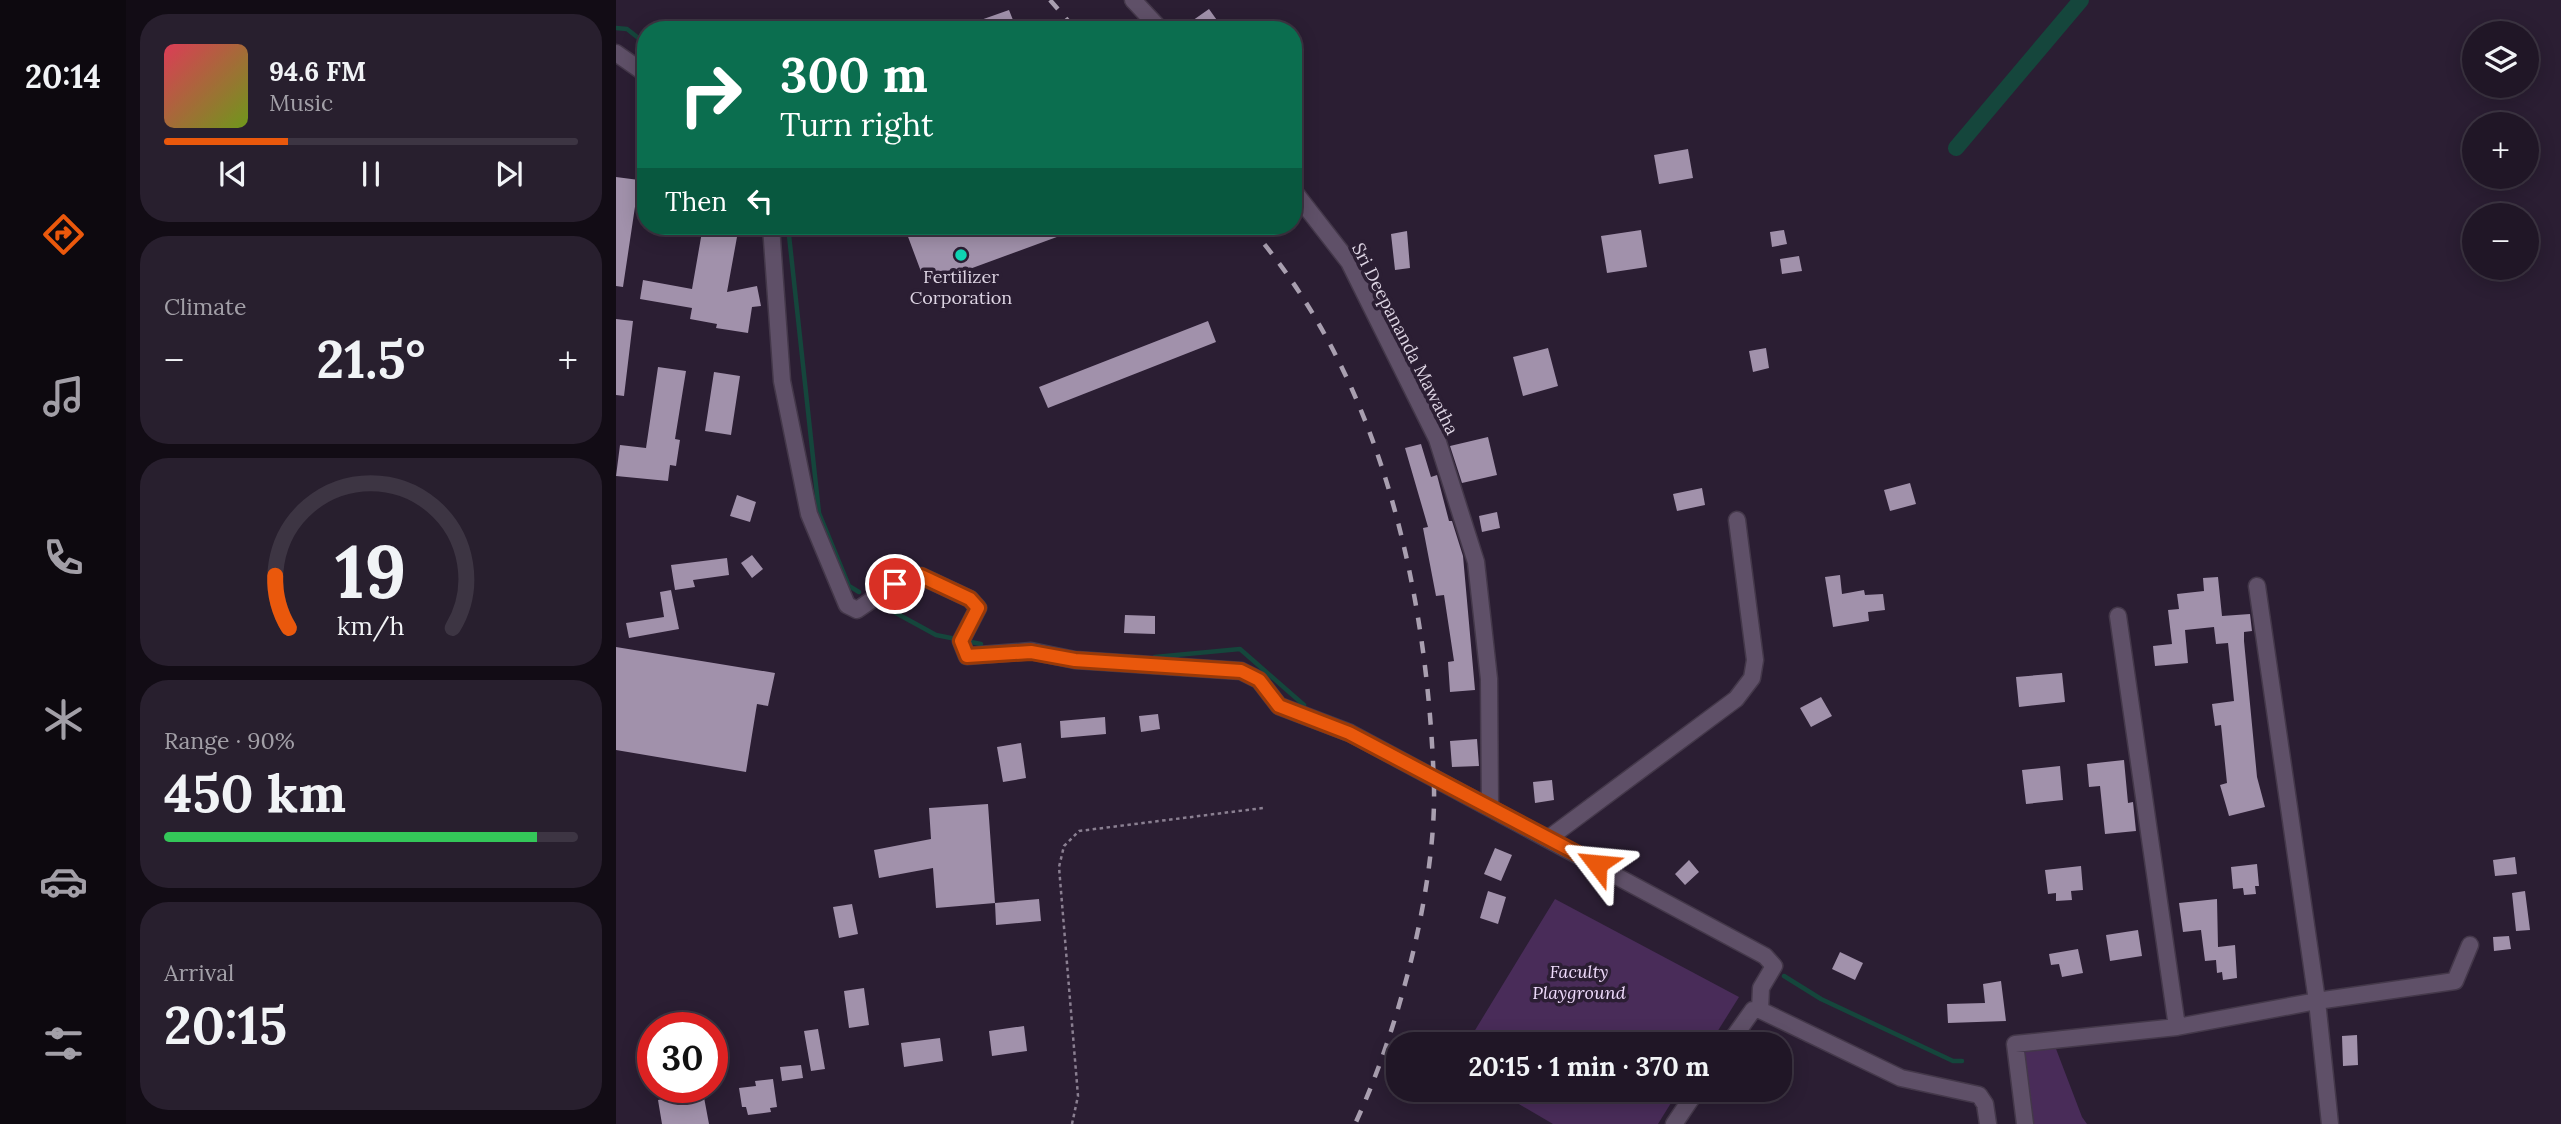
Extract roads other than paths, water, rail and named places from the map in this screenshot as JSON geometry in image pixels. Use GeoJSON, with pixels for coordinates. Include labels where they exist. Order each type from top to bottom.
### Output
{"type":"FeatureCollection","features":[{"type":"Feature","properties":{"kind":"street"},"geometry":{"type":"LineString","coordinates":[[1133,0],[1153,21]]}},
{"type":"Feature","properties":{"kind":"street"},"geometry":{"type":"LineString","coordinates":[[616,53],[637,68]]}},
{"type":"Feature","properties":{"kind":"street","name":"Sri Deepananda Mawatha"},"geometry":{"type":"LineString","coordinates":[[1302,202],[1349,262],[1437,439],[1476,562],[1489,679],[1490,808]]}},
{"type":"Feature","properties":{"kind":"street"},"geometry":{"type":"LineString","coordinates":[[772,235],[782,381],[809,514],[847,605],[857,610],[895,584],[921,576],[970,599],[978,608],[964,636],[967,656],[1031,652],[1075,660],[1241,671],[1259,680],[1279,706],[1349,733],[1765,956],[1774,965],[1761,988],[1760,1010]]}},
{"type":"Feature","properties":{"kind":"street"},"geometry":{"type":"LineString","coordinates":[[1549,838],[1737,699],[1752,678],[1755,660],[1737,520]]}},
{"type":"Feature","properties":{"kind":"street"},"geometry":{"type":"LineString","coordinates":[[2258,586],[2317,1001],[2330,1124]]}},
{"type":"Feature","properties":{"kind":"street"},"geometry":{"type":"LineString","coordinates":[[2118,616],[2177,1027]]}},
{"type":"Feature","properties":{"kind":"street"},"geometry":{"type":"LineString","coordinates":[[2025,1124],[2015,1044],[2177,1027],[2317,1001],[2455,981],[2470,945]]}},
{"type":"Feature","properties":{"kind":"street"},"geometry":{"type":"LineString","coordinates":[[1737,1032],[1752,1010],[1760,1010],[1901,1078],[1979,1095],[1985,1104],[1988,1124]]}},
{"type":"Feature","properties":{"kind":"street"},"geometry":{"type":"LineString","coordinates":[[1674,1124],[1689,1102]]}},
{"type":"Feature","properties":{"kind":"waterway"},"geometry":{"type":"LineString","coordinates":[[1956,148],[2081,0]]}},
{"type":"Feature","properties":{"kind":"waterway"},"geometry":{"type":"LineString","coordinates":[[616,28],[627,29],[637,37]]}},
{"type":"Feature","properties":{"kind":"waterway"},"geometry":{"type":"LineString","coordinates":[[789,235],[819,513],[849,586],[859,592]]}},
{"type":"Feature","properties":{"kind":"waterway"},"geometry":{"type":"LineString","coordinates":[[885,607],[936,635],[981,644]]}},
{"type":"Feature","properties":{"kind":"waterway"},"geometry":{"type":"LineString","coordinates":[[1155,657],[1240,649],[1304,705]]}},
{"type":"Feature","properties":{"kind":"waterway"},"geometry":{"type":"LineString","coordinates":[[1784,976],[1821,999],[1953,1061],[1962,1061]]}},
{"type":"Feature","properties":{"kind":"railway"},"geometry":{"type":"LineString","coordinates":[[1050,0],[1068,21]]}},
{"type":"Feature","properties":{"kind":"railway"},"geometry":{"type":"LineString","coordinates":[[1256,235],[1295,285],[1333,349],[1364,418],[1389,489],[1408,563],[1430,713],[1433,827],[1421,914],[1386,1047],[1355,1124]]}},
{"type":"Feature","properties":{"kind":"place","name":"Fertilizer Corporation"},"geometry":{"type":"Point","coordinates":[961,255]}},
{"type":"Feature","properties":{"kind":"park label","name":"Faculty Playground"},"geometry":{"type":"Point","coordinates":[1579,982]}}]}
